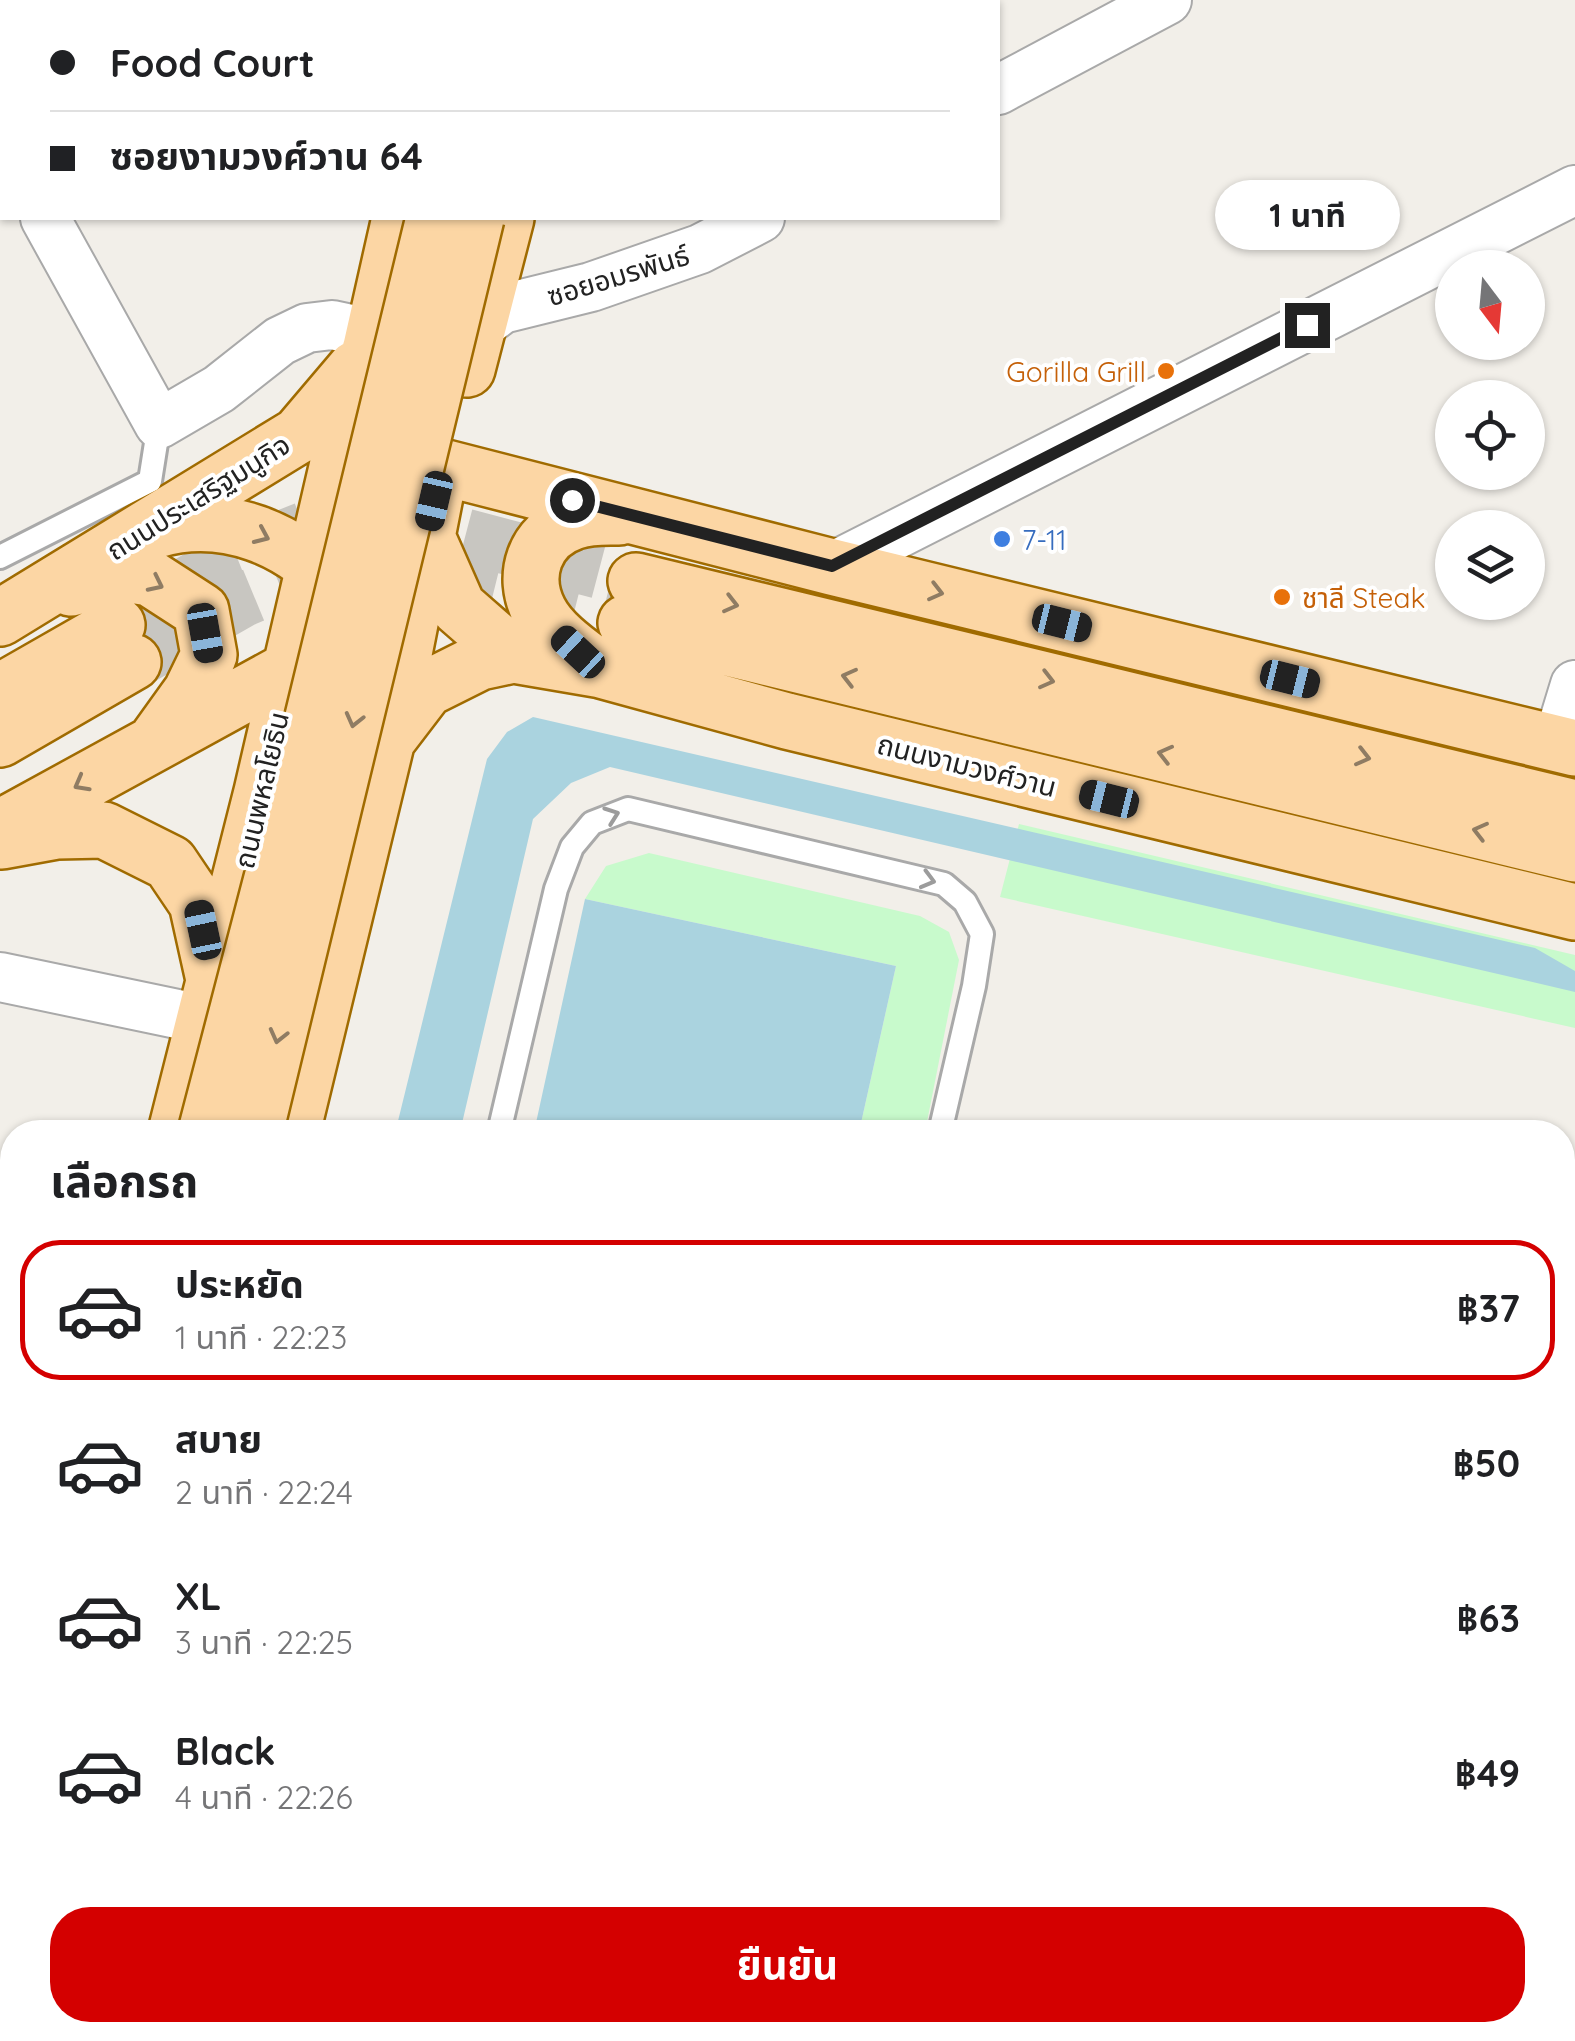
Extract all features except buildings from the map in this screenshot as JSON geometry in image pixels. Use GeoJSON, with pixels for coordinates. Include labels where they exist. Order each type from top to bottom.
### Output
{"type":"FeatureCollection","features":[{"type":"Feature","properties":{"kind":"main road","name":"ถนนพหลโยธิน"},"geometry":{"type":"LineString","coordinates":[[179,1120],[289,670],[330,584],[342,446],[373,341],[400,220]]}},
{"type":"Feature","properties":{"kind":"main road","name":"ถนนพหลโยธิน"},"geometry":{"type":"LineString","coordinates":[[209,1120],[298,780],[434,220]]}},
{"type":"Feature","properties":{"kind":"main road"},"geometry":{"type":"LineString","coordinates":[[258,1120],[476,220]]}},
{"type":"Feature","properties":{"kind":"main road"},"geometry":{"type":"LineString","coordinates":[[295,1120],[391,718],[419,491],[477,328],[505,220]]}},
{"type":"Feature","properties":{"kind":"main road"},"geometry":{"type":"LineString","coordinates":[[373,341],[458,607],[513,655]]}},
{"type":"Feature","properties":{"kind":"main road","name":"ถนนประเสริฐมนูกิจ"},"geometry":{"type":"LineString","coordinates":[[10,592],[134,536],[299,435],[334,398],[373,341]]}},
{"type":"Feature","properties":{"kind":"main road"},"geometry":{"type":"LineString","coordinates":[[201,496],[252,485],[342,446],[419,491],[637,518],[1566,746]]}},
{"type":"Feature","properties":{"kind":"main road"},"geometry":{"type":"LineString","coordinates":[[330,584],[419,491]]}},
{"type":"Feature","properties":{"kind":"main road"},"geometry":{"type":"LineString","coordinates":[[602,670],[540,614],[530,589],[529,569],[539,547],[553,532],[571,522],[594,517],[637,518]]}},
{"type":"Feature","properties":{"kind":"main road"},"geometry":{"type":"LineString","coordinates":[[134,536],[184,522],[227,524],[257,532],[294,552],[358,612],[391,718]]}},
{"type":"Feature","properties":{"kind":"main road"},"geometry":{"type":"LineString","coordinates":[[10,592],[118,573],[150,578],[201,611],[209,655],[191,692],[154,744]]}},
{"type":"Feature","properties":{"kind":"main road","name":"ถนนงามวงศ์วาน"},"geometry":{"type":"LineString","coordinates":[[1575,808],[632,602],[1575,854]]}},
{"type":"Feature","properties":{"kind":"main road"},"geometry":{"type":"LineString","coordinates":[[0,692],[125,643],[0,738]]}},
{"type":"Feature","properties":{"kind":"main road","name":"ถนนงามวงศ์วาน"},"geometry":{"type":"LineString","coordinates":[[391,718],[426,689],[480,662],[513,655],[602,670],[787,721],[1575,912]]}},
{"type":"Feature","properties":{"kind":"main road"},"geometry":{"type":"LineString","coordinates":[[0,828],[289,670]]}},
{"type":"Feature","properties":{"kind":"main road"},"geometry":{"type":"LineString","coordinates":[[0,842],[57,831],[104,830],[170,863],[197,904],[210,1002]]}},
{"type":"Feature","properties":{"kind":"main road"},"geometry":{"type":"LineString","coordinates":[[210,1002],[229,952],[244,934],[270,922],[295,923],[310,932],[323,961],[322,1005]]}},
{"type":"Feature","properties":{"kind":"street"},"geometry":{"type":"LineString","coordinates":[[1000,89],[1167,0]]}},
{"type":"Feature","properties":{"kind":"street"},"geometry":{"type":"LineString","coordinates":[[832,566],[1575,190]]}},
{"type":"Feature","properties":{"kind":"street"},"geometry":{"type":"LineString","coordinates":[[46,220],[159,424],[219,388],[280,341],[306,328],[332,325],[373,341]]}},
{"type":"Feature","properties":{"kind":"street","name":"ซอยอมรพันธ์"},"geometry":{"type":"LineString","coordinates":[[477,328],[502,309],[592,286],[700,249],[756,220]]}},
{"type":"Feature","properties":{"kind":"street"},"geometry":{"type":"LineString","coordinates":[[1566,746],[1575,685]]}},
{"type":"Feature","properties":{"kind":"street"},"geometry":{"type":"LineString","coordinates":[[0,977],[210,1002]]}},
{"type":"Feature","properties":{"kind":"lane"},"geometry":{"type":"LineString","coordinates":[[10,592],[150,480],[159,424]]}},
{"type":"Feature","properties":{"kind":"lane"},"geometry":{"type":"LineString","coordinates":[[502,1120],[556,889],[572,846],[592,823],[628,809],[944,884],[966,902],[982,934],[943,1120]]}},
{"type":"Feature","properties":{"kind":"green space"},"geometry":{"type":"Polygon","coordinates":[[[1019,824],[1575,955],[1575,1028],[1000,897],[1019,824]]]}},
{"type":"Feature","properties":{"kind":"green space"},"geometry":{"type":"Polygon","coordinates":[[[649,853],[920,916],[949,932],[959,960],[927,1120],[862,1120],[896,966],[585,899],[606,866],[649,853]]]}},
{"type":"Feature","properties":{"kind":"water"},"geometry":{"type":"Polygon","coordinates":[[[533,717],[1535,948],[1575,971],[1575,992],[610,767],[571,783],[533,819],[463,1120],[398,1120],[487,759],[507,732],[533,717]]]}},
{"type":"Feature","properties":{"kind":"water"},"geometry":{"type":"Polygon","coordinates":[[[585,899],[896,966],[862,1120],[537,1120],[585,899]]]}},
{"type":"Feature","properties":{"kind":"tunnel"},"geometry":{"type":"LineString","coordinates":[[385,515],[636,581]]}},
{"type":"Feature","properties":{"kind":"tunnel"},"geometry":{"type":"LineString","coordinates":[[117,625],[230,559],[305,529]]}},
{"type":"Feature","properties":{"kind":"tunnel"},"geometry":{"type":"LineString","coordinates":[[133,662],[244,599],[302,575],[380,562],[626,623]]}},
{"type":"Feature","properties":{"kind":"railway"},"geometry":{"type":"LineString","coordinates":[[237,1120],[458,220]]}},
{"type":"Feature","properties":{"kind":"railway"},"geometry":{"type":"LineString","coordinates":[[260,1120],[337,827],[482,220]]}},
{"type":"Feature","properties":{"kind":"place","name":"Gorilla Grill"},"geometry":{"type":"Point","coordinates":[1166,371]}},
{"type":"Feature","properties":{"kind":"place","name":"7-11"},"geometry":{"type":"Point","coordinates":[1002,539]}},
{"type":"Feature","properties":{"kind":"place","name":"ชาลี Steak"},"geometry":{"type":"Point","coordinates":[1282,597]}},
{"type":"Feature","properties":{"kind":"route"},"geometry":{"type":"LineString","coordinates":[[572,500],[832,566],[1307,325]]}}]}
